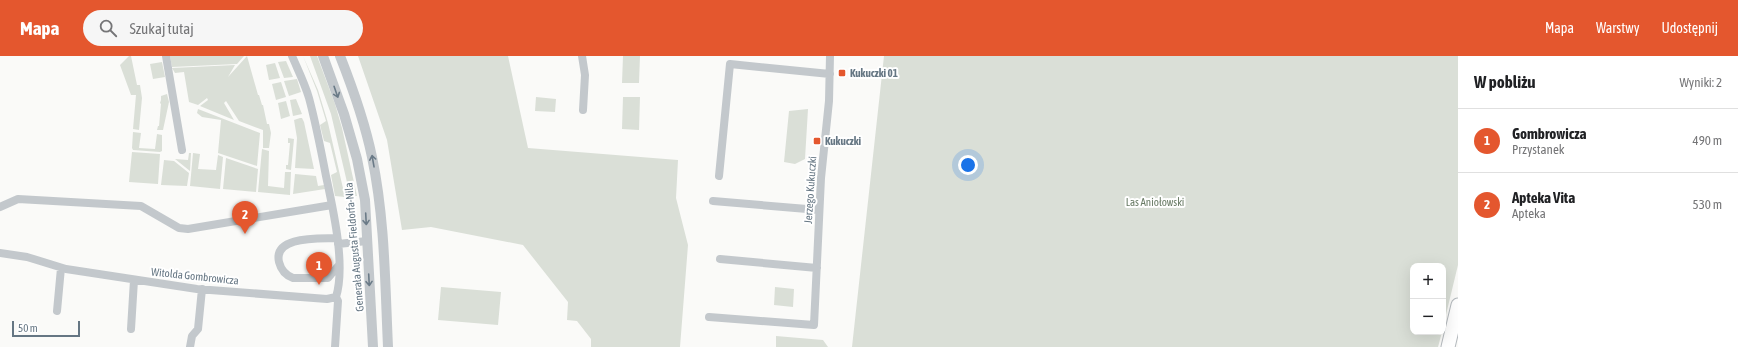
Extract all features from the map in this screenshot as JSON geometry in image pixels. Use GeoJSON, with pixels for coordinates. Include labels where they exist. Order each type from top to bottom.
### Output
{"type":"FeatureCollection","features":[{"type":"Feature","properties":{"kind":"main road"},"geometry":{"type":"LineString","coordinates":[[1448,347],[1458,305]]}},
{"type":"Feature","properties":{"kind":"street"},"geometry":{"type":"LineString","coordinates":[[166,56],[182,150]]}},
{"type":"Feature","properties":{"kind":"street"},"geometry":{"type":"LineString","coordinates":[[292,56],[309,97],[332,205],[339,265],[338,289],[336,297],[338,301],[336,347]]}},
{"type":"Feature","properties":{"kind":"street","name":"Generała Augusta Fieldorfa-Nila"},"geometry":{"type":"LineString","coordinates":[[323,56],[342,107],[357,159],[364,200],[373,347]]}},
{"type":"Feature","properties":{"kind":"street"},"geometry":{"type":"LineString","coordinates":[[340,56],[360,112],[372,156],[384,242],[388,347]]}},
{"type":"Feature","properties":{"kind":"street"},"geometry":{"type":"LineString","coordinates":[[582,56],[585,75],[583,110]]}},
{"type":"Feature","properties":{"kind":"street","name":"Jerzego Kukuczki"},"geometry":{"type":"LineString","coordinates":[[710,316],[814,326],[819,210],[830,74],[830,56]]}},
{"type":"Feature","properties":{"kind":"street"},"geometry":{"type":"LineString","coordinates":[[719,176],[730,64],[830,74]]}},
{"type":"Feature","properties":{"kind":"street"},"geometry":{"type":"LineString","coordinates":[[0,207],[18,199],[141,206],[179,228],[188,229],[332,205]]}},
{"type":"Feature","properties":{"kind":"street"},"geometry":{"type":"LineString","coordinates":[[713,201],[819,210]]}},
{"type":"Feature","properties":{"kind":"street"},"geometry":{"type":"LineString","coordinates":[[339,265],[328,278],[293,278],[284,272],[279,260],[280,252],[284,246],[293,241],[367,241]]}},
{"type":"Feature","properties":{"kind":"street","name":"Witolda Gombrowicza"},"geometry":{"type":"LineString","coordinates":[[0,253],[27,257],[61,268],[202,289],[327,298],[336,297]]}},
{"type":"Feature","properties":{"kind":"street"},"geometry":{"type":"LineString","coordinates":[[720,259],[817,268]]}},
{"type":"Feature","properties":{"kind":"street"},"geometry":{"type":"LineString","coordinates":[[57,311],[61,268]]}},
{"type":"Feature","properties":{"kind":"street"},"geometry":{"type":"LineString","coordinates":[[131,330],[134,280]]}},
{"type":"Feature","properties":{"kind":"street"},"geometry":{"type":"LineString","coordinates":[[190,347],[192,336],[198,329],[202,289]]}},
{"type":"Feature","properties":{"kind":"green space"},"geometry":{"type":"Polygon","coordinates":[[[129,56],[131,56],[137,85],[140,85],[142,98],[139,130],[133,129],[136,95],[131,95],[120,65],[129,56]]]}},
{"type":"Feature","properties":{"kind":"green space"},"geometry":{"type":"Polygon","coordinates":[[[170,56],[244,56],[237,64],[172,67],[170,56]]]}},
{"type":"Feature","properties":{"kind":"green space"},"geometry":{"type":"Polygon","coordinates":[[[247,56],[258,95],[263,105],[267,124],[269,124],[271,133],[269,148],[263,148],[263,130],[239,121],[226,101],[224,103],[234,120],[200,106],[208,100],[207,98],[198,105],[189,102],[184,72],[175,73],[172,68],[235,65],[228,77],[247,56]]]}},
{"type":"Feature","properties":{"kind":"green space"},"geometry":{"type":"Polygon","coordinates":[[[303,56],[318,90],[328,123],[345,197],[335,196],[331,175],[337,172],[330,143],[324,141],[320,125],[326,121],[317,91],[303,56]]]}},
{"type":"Feature","properties":{"kind":"green space"},"geometry":{"type":"Polygon","coordinates":[[[310,56],[317,56],[335,104],[342,128],[357,196],[350,195],[331,114],[310,56]]]}},
{"type":"Feature","properties":{"kind":"green space"},"geometry":{"type":"Polygon","coordinates":[[[358,56],[508,56],[528,148],[678,160],[676,198],[688,245],[680,347],[591,347],[591,339],[577,321],[567,320],[568,302],[523,245],[431,227],[402,230],[387,140],[358,56]]]}},
{"type":"Feature","properties":{"kind":"green space"},"geometry":{"type":"Polygon","coordinates":[[[623,56],[640,56],[639,83],[622,83],[623,56]]]}},
{"type":"Feature","properties":{"kind":"green space","name":"Las Aniołowski"},"geometry":{"type":"Polygon","coordinates":[[[884,56],[1458,56],[1458,265],[1446,315],[1446,263],[1410,263],[1410,335],[1441,335],[1438,347],[852,347],[884,56]]]}},
{"type":"Feature","properties":{"kind":"green space"},"geometry":{"type":"Polygon","coordinates":[[[286,61],[293,77],[284,78],[278,62],[286,61]]]}},
{"type":"Feature","properties":{"kind":"green space"},"geometry":{"type":"Polygon","coordinates":[[[162,62],[165,77],[153,79],[150,64],[162,62]]]}},
{"type":"Feature","properties":{"kind":"green space"},"geometry":{"type":"Polygon","coordinates":[[[275,63],[280,78],[269,80],[266,65],[275,63]]]}},
{"type":"Feature","properties":{"kind":"green space"},"geometry":{"type":"Polygon","coordinates":[[[297,79],[301,92],[289,96],[284,81],[297,79]]]}},
{"type":"Feature","properties":{"kind":"green space"},"geometry":{"type":"Polygon","coordinates":[[[281,82],[286,97],[276,100],[272,84],[281,82]]]}},
{"type":"Feature","properties":{"kind":"green space"},"geometry":{"type":"Polygon","coordinates":[[[167,94],[169,102],[163,130],[157,130],[159,126],[161,96],[167,94]]]}},
{"type":"Feature","properties":{"kind":"green space"},"geometry":{"type":"Polygon","coordinates":[[[536,97],[556,99],[555,112],[535,111],[536,97]]]}},
{"type":"Feature","properties":{"kind":"green space"},"geometry":{"type":"Polygon","coordinates":[[[623,97],[640,97],[639,130],[622,129],[623,97]]]}},
{"type":"Feature","properties":{"kind":"green space"},"geometry":{"type":"Polygon","coordinates":[[[296,99],[302,114],[293,116],[290,100],[296,99]]]}},
{"type":"Feature","properties":{"kind":"green space"},"geometry":{"type":"Polygon","coordinates":[[[286,101],[290,116],[281,119],[278,103],[286,101]]]}},
{"type":"Feature","properties":{"kind":"green space"},"geometry":{"type":"Polygon","coordinates":[[[198,109],[260,133],[257,166],[218,153],[221,120],[202,117],[197,113],[198,109]]]}},
{"type":"Feature","properties":{"kind":"green space"},"geometry":{"type":"Polygon","coordinates":[[[808,109],[805,159],[795,164],[784,162],[789,111],[808,109]]]}},
{"type":"Feature","properties":{"kind":"green space"},"geometry":{"type":"Polygon","coordinates":[[[302,118],[304,122],[314,169],[295,168],[297,138],[294,120],[302,118]]]}},
{"type":"Feature","properties":{"kind":"green space"},"geometry":{"type":"Polygon","coordinates":[[[133,132],[141,133],[139,148],[155,149],[157,134],[162,135],[162,151],[133,150],[133,132]]]}},
{"type":"Feature","properties":{"kind":"green space"},"geometry":{"type":"Polygon","coordinates":[[[288,138],[294,139],[291,170],[286,169],[286,165],[288,165],[290,143],[288,143],[288,138]]]}},
{"type":"Feature","properties":{"kind":"green space"},"geometry":{"type":"Polygon","coordinates":[[[262,149],[269,151],[268,186],[284,188],[285,172],[291,172],[290,195],[258,192],[262,149]]]}},
{"type":"Feature","properties":{"kind":"green space"},"geometry":{"type":"Polygon","coordinates":[[[132,152],[160,154],[158,184],[129,182],[132,152]]]}},
{"type":"Feature","properties":{"kind":"green space"},"geometry":{"type":"Polygon","coordinates":[[[189,153],[191,153],[190,171],[175,159],[188,160],[189,153]]]}},
{"type":"Feature","properties":{"kind":"green space"},"geometry":{"type":"Polygon","coordinates":[[[193,153],[200,154],[198,169],[216,170],[218,155],[223,157],[220,189],[190,186],[193,153]]]}},
{"type":"Feature","properties":{"kind":"green space"},"geometry":{"type":"Polygon","coordinates":[[[226,158],[258,169],[256,192],[223,189],[226,158]]]}},
{"type":"Feature","properties":{"kind":"green space"},"geometry":{"type":"Polygon","coordinates":[[[164,160],[174,161],[189,173],[187,186],[161,185],[164,160]]]}},
{"type":"Feature","properties":{"kind":"green space"},"geometry":{"type":"Polygon","coordinates":[[[295,174],[316,176],[318,186],[324,185],[325,189],[293,194],[295,174]]]}},
{"type":"Feature","properties":{"kind":"green space"},"geometry":{"type":"Polygon","coordinates":[[[441,287],[501,292],[498,325],[438,320],[441,287]]]}},
{"type":"Feature","properties":{"kind":"green space"},"geometry":{"type":"Polygon","coordinates":[[[775,287],[794,289],[793,307],[774,305],[775,287]]]}},
{"type":"Feature","properties":{"kind":"green space"},"geometry":{"type":"Polygon","coordinates":[[[776,336],[823,340],[828,347],[776,347],[776,336]]]}},
{"type":"Feature","properties":{"kind":"place","name":"Kukuczki 01"},"geometry":{"type":"Point","coordinates":[842,73]}},
{"type":"Feature","properties":{"kind":"place","name":"Kukuczki"},"geometry":{"type":"Point","coordinates":[817,141]}},
{"type":"Feature","properties":{"kind":"place","name":"Apteka Vita"},"geometry":{"type":"Point","coordinates":[245,234]}},
{"type":"Feature","properties":{"kind":"place","name":"Gombrowicza"},"geometry":{"type":"Point","coordinates":[319,285]}}]}
